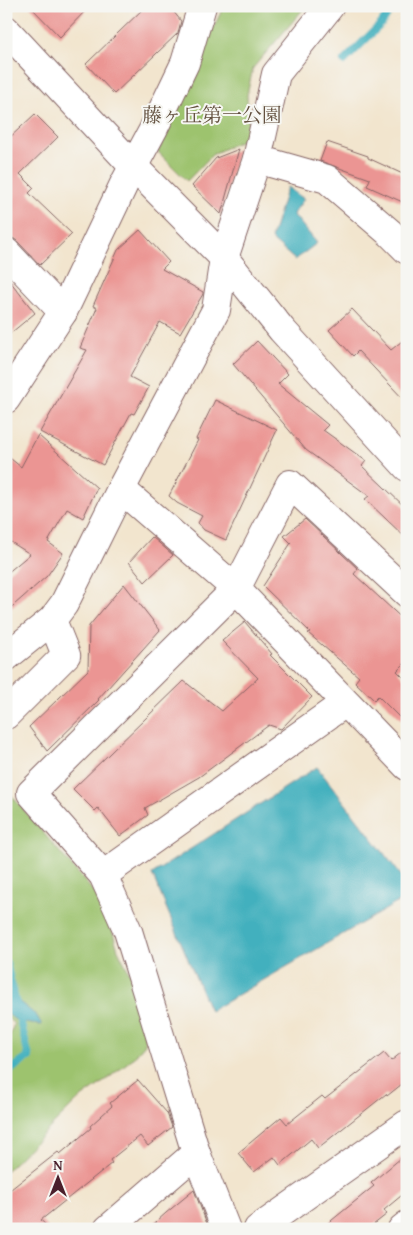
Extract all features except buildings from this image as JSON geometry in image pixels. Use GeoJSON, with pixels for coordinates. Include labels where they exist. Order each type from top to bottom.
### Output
{"type":"FeatureCollection","features":[{"type":"Feature","properties":{"kind":"street"},"geometry":{"type":"LineString","coordinates":[[6,399],[64,312],[124,184],[184,63],[202,6]]}},
{"type":"Feature","properties":{"kind":"street"},"geometry":{"type":"LineString","coordinates":[[6,657],[53,623],[121,489],[216,310],[224,258],[257,159],[276,74],[330,6]]}},
{"type":"Feature","properties":{"kind":"street"},"geometry":{"type":"LineString","coordinates":[[6,30],[224,258],[282,330],[407,467]]}},
{"type":"Feature","properties":{"kind":"street"},"geometry":{"type":"LineString","coordinates":[[257,159],[327,179],[407,250]]}},
{"type":"Feature","properties":{"kind":"street"},"geometry":{"type":"LineString","coordinates":[[6,252],[64,312]]}},
{"type":"Feature","properties":{"kind":"street"},"geometry":{"type":"LineString","coordinates":[[226,1229],[196,1153],[128,931],[102,875],[31,793],[236,589],[290,484],[407,592]]}},
{"type":"Feature","properties":{"kind":"street"},"geometry":{"type":"LineString","coordinates":[[121,489],[236,589],[407,766]]}},
{"type":"Feature","properties":{"kind":"street"},"geometry":{"type":"LineString","coordinates":[[6,715],[66,655],[53,623]]}},
{"type":"Feature","properties":{"kind":"street"},"geometry":{"type":"LineString","coordinates":[[102,875],[345,703]]}},
{"type":"Feature","properties":{"kind":"street"},"geometry":{"type":"LineString","coordinates":[[258,1229],[407,1124]]}},
{"type":"Feature","properties":{"kind":"street"},"geometry":{"type":"LineString","coordinates":[[108,1229],[196,1153]]}},
{"type":"Feature","properties":{"kind":"street"},"geometry":{"type":"LineString","coordinates":[[402,1229],[407,1225]]}},
{"type":"Feature","properties":{"kind":"green space","name":"藤ヶ丘第一公園"},"geometry":{"type":"Polygon","coordinates":[[[224,6],[306,6],[253,68],[247,95],[249,137],[213,154],[187,181],[158,152],[194,67],[224,6]]]}},
{"type":"Feature","properties":{"kind":"green space"},"geometry":{"type":"Polygon","coordinates":[[[6,789],[99,898],[111,926],[118,950],[131,976],[144,1028],[145,1044],[132,1059],[77,1101],[6,1171],[6,1039],[10,1035],[14,1024],[6,1017],[6,789]]]}},
{"type":"Feature","properties":{"kind":"water"},"geometry":{"type":"Polygon","coordinates":[[[287,187],[304,199],[293,214],[317,243],[295,260],[271,239],[287,187]]]}},
{"type":"Feature","properties":{"kind":"water"},"geometry":{"type":"Polygon","coordinates":[[[317,767],[407,883],[407,897],[210,1011],[152,874],[317,767]]]}},
{"type":"Feature","properties":{"kind":"water"},"geometry":{"type":"Polygon","coordinates":[[[6,991],[37,1016],[42,1025],[21,1022],[11,1017],[6,1008],[6,991]]]}},
{"type":"Feature","properties":{"kind":"waterway"},"geometry":{"type":"LineString","coordinates":[[344,61],[382,23],[393,6]]}},
{"type":"Feature","properties":{"kind":"waterway"},"geometry":{"type":"LineString","coordinates":[[6,963],[29,1057],[6,1073]]}}]}
